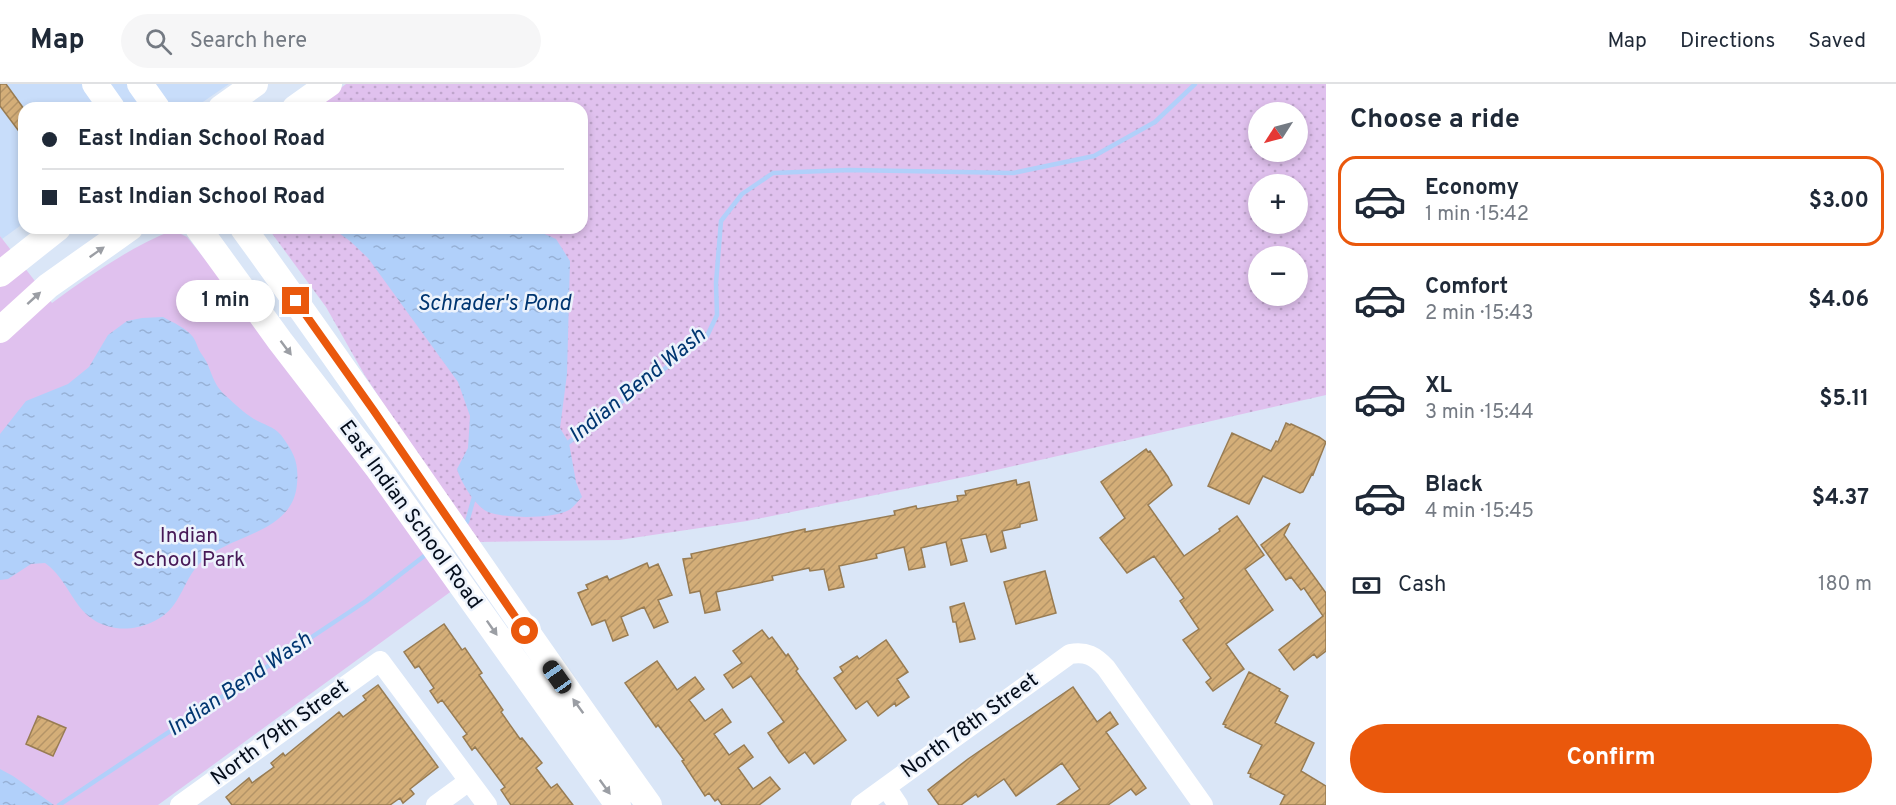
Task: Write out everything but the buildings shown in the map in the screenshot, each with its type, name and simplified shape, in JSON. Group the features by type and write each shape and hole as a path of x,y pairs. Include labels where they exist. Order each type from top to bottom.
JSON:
{"main road":[{"path":"95,84 108,102"},
{"path":"140,84 153,102"},
{"path":"230,102 255,84"},
{"path":"303,102 326,86"},
{"path":"0,274 50,234"},
{"path":"0,330 48,286 122,234"},
{"name":"East Indian School Road","path":"202,234 447,563 618,805"},
{"name":"East Indian School Road","path":"249,237 374,411 427,491 649,805"}],"street":[{"name":"North 78th Street","path":"861,805 1070,654 1082,652 1096,657 1106,668 1203,805"},
{"name":"North 79th Street","path":"180,805 380,661 469,781"},
{"path":"436,805 469,781 486,805"},
{"path":"886,788 898,805"}],"shaded area":[{"path":"0,84 229,84 203,102 18,102 18,227 2,239 0,236"}],"green space":[{"path":"346,84 1326,84 1326,395 974,475 747,521 619,540 477,542 437,486 364,374 326,307 272,234 588,234 588,102 322,102"},
{"name":"Indian School Park","path":"164,234 181,234 187,237 453,590 158,805 0,805 0,236 52,303 110,263"}],"water":[{"name":"Schrader's Pond","path":"340,234 545,234 556,239 570,261 567,374 560,428 569,443 576,482 582,497 573,507 552,515 515,517 493,514 477,503 457,469 468,448 470,416 458,382 368,258"},
{"path":"163,317 183,328 193,337 216,383 226,396 250,417 281,435 295,458 297,484 293,501 284,514 272,524 211,554 199,564 180,596 162,617 140,627 116,628 102,624 82,610 55,572 45,563 31,564 8,579 0,580 0,434 26,401 68,384 89,367 108,335 127,321"},
{"path":"0,769 13,776 54,805 0,805"}],"waterway":[{"name":"Indian Bend Wash","path":"564,446 707,336 717,315 716,283 721,221 742,194 773,173 849,170 1013,173 1094,156 1155,122 1195,84"},
{"name":"Indian Bend Wash","path":"462,525 467,522 474,497 479,495"},
{"name":"Indian Bend Wash","path":"59,805 366,601 428,553"}],"route":[{"path":"296,301 525,631"}]}
